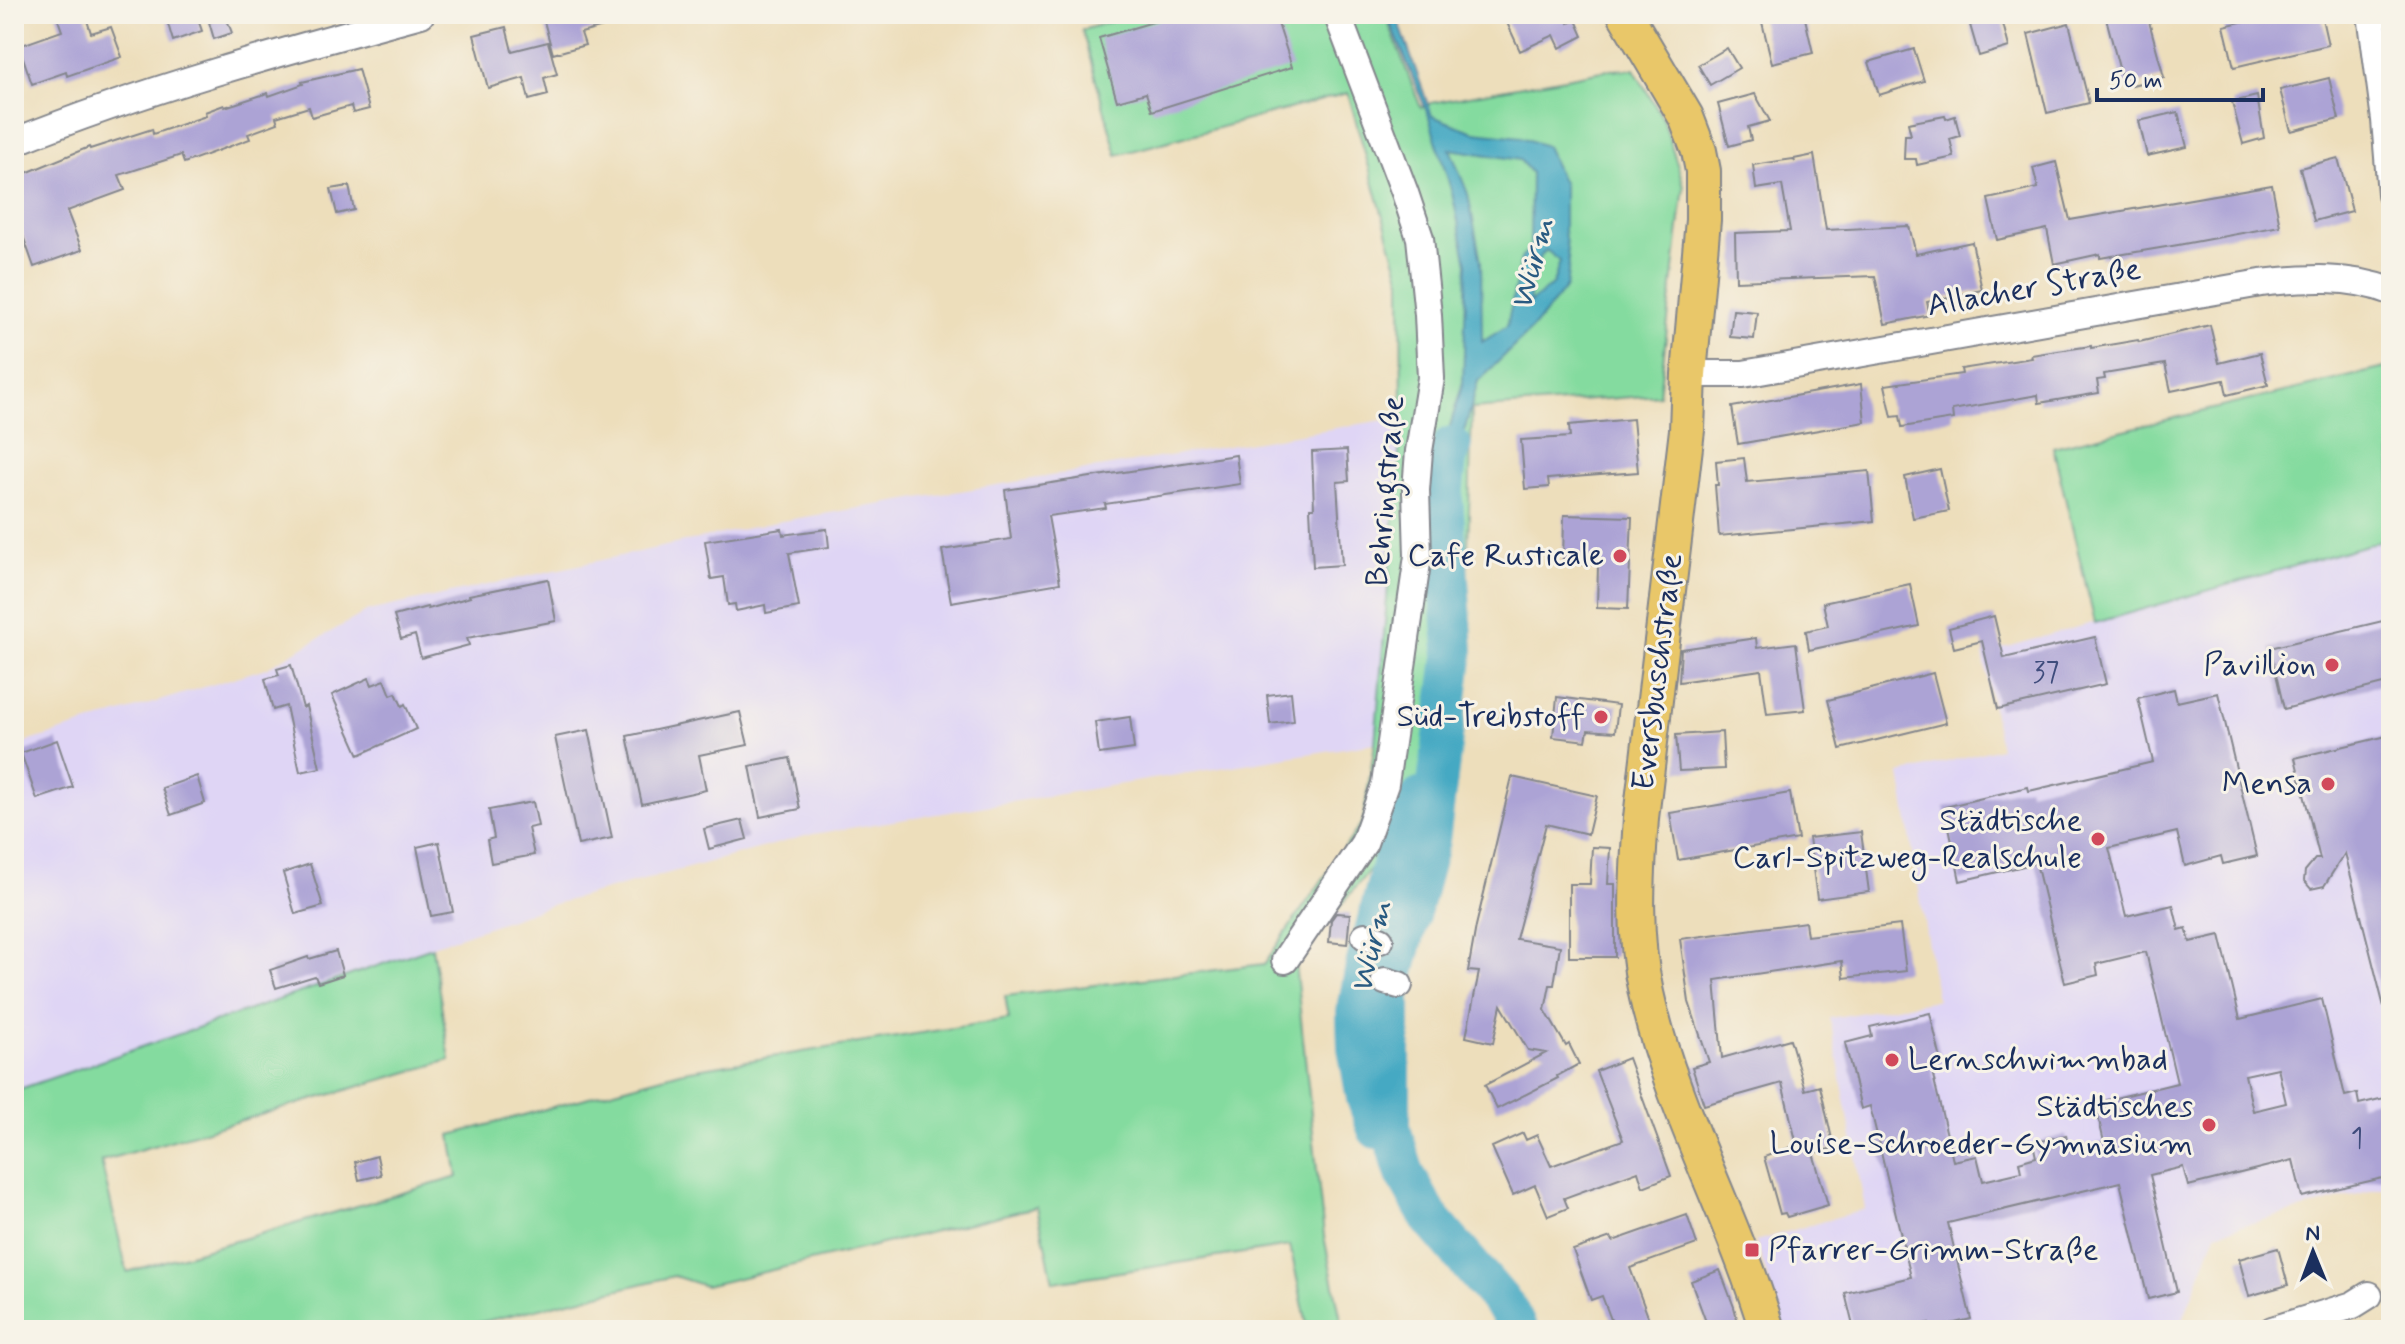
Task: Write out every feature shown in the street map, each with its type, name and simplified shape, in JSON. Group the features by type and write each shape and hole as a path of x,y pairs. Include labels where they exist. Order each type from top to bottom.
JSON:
{"main road":[{"name":"Eversbuschstraße","path":"1625,14 1686,117 1703,171 1703,220 1687,430 1641,818 1637,881 1640,957 1662,1051 1767,1330"}],"street":[{"name":"Behringstraße","path":"1285,960 1364,843 1385,784 1418,556 1416,490 1431,378 1420,238 1337,14"},
{"path":"2371,14 2388,119 2391,194"},
{"path":"14,142 88,113 188,81 415,15"},
{"name":"Allacher Straße","path":"1689,374 1743,374 2303,278 2342,279 2391,291"},
{"path":"2272,1330 2353,1305 2369,1295"}],"shaded area":[{"path":"1402,417 1375,743 813,834 551,905 14,1091 14,746 266,668 368,611 776,522"},
{"path":"2391,538 2391,1185 2216,1233 2179,1330 1784,1330 1756,1241 1865,1209 1830,1018 1937,1000 1900,774 2000,748 1983,654"}],"green space":[{"path":"1137,14 1385,14 1421,108 1431,103 1608,70 1634,69 1663,119 1684,186 1659,395 1472,409 1465,647 1434,837 1395,838 1295,963 1324,1236 1343,1330 1308,1330 1290,1246 1053,1282 1037,1207 705,1286 674,1276 448,1330 14,1330 14,1091 432,947 450,1060 101,1161 127,1272 458,1177 451,1135 684,1071 1009,1019 1005,996 1264,964 1363,821 1375,743 1402,417 1401,280 1348,93 1117,155 1082,30"},
{"path":"2389,367 2391,538 2095,623 2053,447"}],"water":[{"path":"1387,14 1396,14 1432,116 1474,132 1521,137 1546,146 1564,185 1564,231 1569,264 1566,287 1532,329 1478,381 1446,499 1441,499 1441,457 1463,382 1467,263 1452,193 1429,117","holes":["1450,149 1520,160 1531,173 1530,247 1521,259 1507,326 1482,342 1481,261 1468,194","1546,250 1560,261 1553,284 1530,303 1532,275"]}],"building":[{"path":"56,14 85,14 91,33 111,27 122,57 32,84 19,46 62,31"},
{"path":"165,14 196,14 202,31 173,41"},
{"path":"542,14 628,14 629,20 581,33 585,45 553,54"},
{"path":"1180,14 1275,14 1292,67 1152,111 1146,93 1117,101 1099,38"},
{"path":"1503,14 1565,14 1569,23 1576,20 1583,36 1560,48 1554,35 1520,51"},
{"path":"1760,14 1804,14 1813,53 1772,63"},
{"path":"2105,14 2147,14 2164,77 2124,87"},
{"path":"2274,14 2321,14 2328,45 2234,67 2224,26"},
{"path":"2001,16 2009,47 1979,56 1970,25"},
{"path":"226,17 232,33 214,39 209,22"},
{"path":"2069,23 2089,103 2047,113 2028,34"},
{"path":"506,27 512,51 548,42 557,74 544,78 548,95 529,100 524,78 488,88 474,35"},
{"path":"1727,48 1739,68 1710,85 1698,65"},
{"path":"1914,49 1924,81 1879,95 1869,62"},
{"path":"358,69 369,109 353,113 351,106 312,117 309,107 276,117 278,123 248,134 250,139 184,163 181,155 119,175 125,190 67,211 82,250 34,267 14,210 14,178 89,147 152,129 153,134 206,116 205,112 224,105 268,93 269,96 302,82"},
{"path":"2329,78 2339,119 2291,131 2280,90"},
{"path":"1755,94 1770,121 1748,127 1751,140 1729,146 1718,104"},
{"path":"2257,96 2264,138 2243,144 2232,102"},
{"path":"2178,112 2187,147 2147,156 2139,121"},
{"path":"1945,116 1946,119 1955,116 1960,136 1950,139 1954,157 1917,165 1916,159 1904,159 1905,135 1911,135 1908,123"},
{"path":"1814,155 1826,230 1909,226 1916,254 1972,242 1982,290 1927,302 1930,315 1885,324 1875,276 1736,281 1735,233 1790,231 1782,185 1756,189 1753,165 1793,159 1795,162 1794,159"},
{"path":"2338,158 2352,211 2314,221 2300,168"},
{"path":"2056,162 2070,220 2272,185 2280,226 2054,264 2047,229 1997,240 1988,199 2038,188 2033,168"},
{"path":"349,186 354,210 337,214 331,189"},
{"path":"1733,310 1757,312 1754,339 1730,337"},
{"path":"2210,325 2219,363 2260,353 2268,385 2227,395 2224,380 2171,391 2165,364 2104,374 2105,379 2097,380 2099,393 2039,403 2038,395 1952,410 1953,419 1902,427 1900,416 1892,417 1885,385 1962,374 1961,369 2032,358 2031,355 2139,342"},
{"path":"1861,384 1865,422 1738,444 1732,407"},
{"path":"1633,419 1638,472 1548,479 1549,487 1525,489 1521,440 1570,437 1569,425"},
{"path":"1347,450 1349,481 1337,482 1342,565 1313,567 1310,508 1314,508 1312,452"},
{"path":"1236,455 1240,484 1105,504 1106,508 1048,516 1060,583 951,602 942,550 1011,539 1005,490"},
{"path":"1744,458 1747,482 1869,471 1874,521 1719,536 1716,461"},
{"path":"1940,469 1949,511 1913,518 1905,477"},
{"path":"1564,515 1632,517 1628,609 1597,608 1598,565 1563,564"},
{"path":"782,529 783,535 827,529 829,547 789,553 799,607 766,613 765,605 736,611 735,604 728,605 724,577 711,579 705,541"},
{"path":"548,579 556,621 467,638 469,645 421,658 415,635 401,639 394,616 428,609 469,595"},
{"path":"1910,584 1919,626 1809,650 1806,631 1828,626 1823,603"},
{"path":"1994,616 2004,658 2095,637 2106,684 1998,709 1982,641 1954,648 1949,628"},
{"name":"Pavillion","path":"2391,619 2391,682 2284,709 2270,648"},
{"path":"1756,638 1757,648 1796,643 1805,710 1767,714 1761,670 1679,682 1681,649"},
{"path":"291,665 303,708 306,706 320,768 300,772 286,706 273,710 265,679 279,675 277,669"},
{"path":"1933,673 1946,723 1840,749 1828,700"},
{"path":"369,678 372,685 385,680 391,695 396,693 402,706 405,704 416,729 359,755 332,695"},
{"path":"2174,689 2177,702 2218,693 2257,856 2223,864 2221,856 2185,866 2177,832 2109,848 2126,916 2173,905 2179,930 2186,928 2190,942 2220,935 2240,1019 2322,999 2345,1096 2357,1093 2359,1104 2384,1098 2391,1126 2391,1176 2302,1197 2293,1160 2188,1186 2183,1167 2150,1175 2177,1292 2148,1299 2120,1182 1948,1223 1971,1319 1930,1329 1929,1323 1900,1330 1854,1330 1845,1293 1911,1277 1870,1106 1861,1109 1845,1043 1872,1036 1870,1027 1930,1013 1942,1064 1931,1067 1953,1161 1977,1156 1983,1181 2021,1172 2019,1162 2036,1157 2033,1143 2066,1135 2069,1150 2104,1142 2095,1103 2177,1083 2146,952 2096,964 2098,975 2065,983 2036,863 1960,881 1945,807 2153,762 2138,698","holes":["2278,1068 2286,1103 2253,1111 2245,1075"]},
{"path":"1291,692 1294,721 1270,724 1267,695"},
{"path":"1557,697 1618,705 1615,732 1588,730 1586,741 1553,737"},
{"path":"740,712 748,745 699,755 706,790 642,804 627,736"},
{"path":"1130,717 1134,749 1099,754 1095,722"},
{"path":"589,730 612,838 578,845 555,737"},
{"path":"1722,732 1724,769 1679,771 1676,735"},
{"path":"2391,735 2391,1010 2385,1011 2345,853 2324,886 2311,889 2304,881 2305,871 2315,859 2320,859 2295,758"},
{"path":"57,740 73,787 37,799 21,753"},
{"path":"790,758 800,809 760,817 750,766"},
{"path":"197,776 205,803 171,815 162,788"},
{"path":"1512,777 1597,796 1588,834 1546,824 1516,939 1560,946 1554,985 1550,985 1545,1010 1579,1064 1497,1109 1485,1085 1546,1053 1528,1050 1501,1005 1493,1043 1466,1037 1479,972 1468,971"},
{"path":"1790,793 1798,839 1678,860 1670,813"},
{"path":"533,802 538,826 528,828 534,855 491,863 487,840 494,838 489,810"},
{"path":"742,820 747,839 709,849 704,829"},
{"path":"1861,832 1869,892 1817,899 1809,838"},
{"path":"439,842 453,912 431,916 417,847"},
{"path":"1592,847 1610,848 1608,884 1615,884 1615,957 1569,957 1569,884 1590,884"},
{"path":"310,864 323,906 295,914 283,873"},
{"path":"1336,913 1350,914 1347,944 1329,942 1331,920"},
{"path":"1805,922 1807,936 1900,925 1906,971 1844,978 1842,961 1715,980 1722,1058 1790,1039 1805,1090 1820,1086 1834,1148 1813,1153 1828,1205 1787,1217 1785,1213 1780,1214 1764,1157 1797,1145 1782,1083 1704,1105 1692,1067 1709,1062 1689,1002 1680,939"},
{"path":"336,951 343,975 318,983 315,976 276,988 270,970"},
{"path":"1628,1058 1671,1176 1643,1187 1638,1171 1564,1198 1568,1208 1548,1216 1535,1185 1513,1195 1492,1147 1523,1133 1526,1140 1537,1135 1551,1166 1623,1140 1596,1071"},
{"path":"377,1156 381,1175 359,1180 355,1162"},
{"path":"1687,1215 1697,1244 1630,1268 1653,1330 1615,1330 1602,1296 1591,1300 1573,1250 1611,1237 1613,1241"},
{"path":"2278,1248 2288,1285 2249,1296 2239,1259"},
{"path":"1720,1270 1740,1330 1709,1330 1691,1281"}],"waterway":[{"name":"Würm","path":"1452,446 1447,458 1443,498 1454,650 1430,840 1391,987 1391,1129 1405,1174 1429,1217 1507,1308 1518,1330"},
{"name":"Würm","path":"1377,1129 1366,1098 1357,1047 1356,1013 1392,863 1420,798"}],"place":[{"name":"Cafe Rusticale","path":"1620,556"},
{"name":"Pavillion","path":"2332,665"},
{"name":"Süd-Treibstoff","path":"1601,717"},
{"name":"Mensa","path":"2328,784"},
{"name":"Städtische Carl-Spitzweg-Realschule","path":"2098,839"},
{"name":"Lernschwimmbad","path":"1892,1060"},
{"name":"Städtisches Louise-Schroeder-Gymnasium","path":"2209,1125"},
{"name":"Pfarrer-Grimm-Straße","path":"1752,1250"}]}
